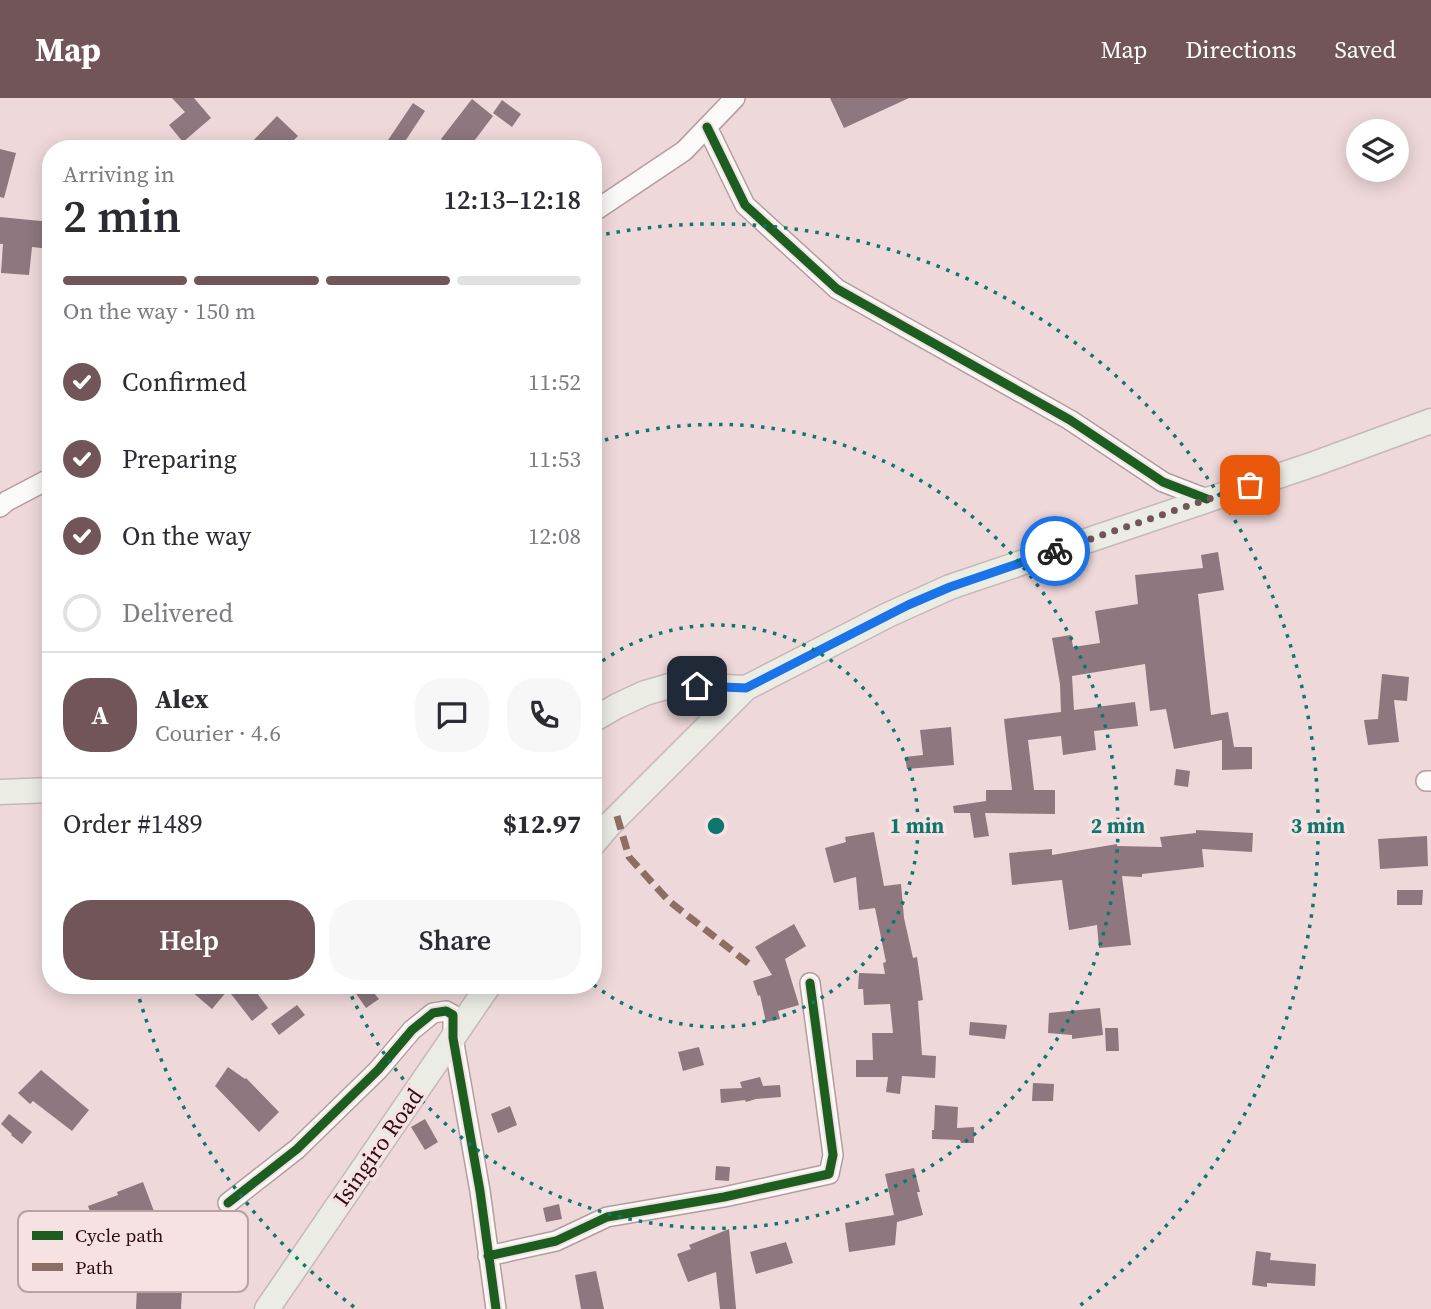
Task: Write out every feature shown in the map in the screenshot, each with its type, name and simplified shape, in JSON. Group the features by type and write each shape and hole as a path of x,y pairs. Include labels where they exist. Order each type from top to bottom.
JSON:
{"main road":[{"path":"602,833 746,688 888,615 950,587 1314,464 1431,421"},
{"path":"602,715 645,693 673,685 746,688"},
{"path":"0,792 42,790"},
{"name":"Isingiro Road","path":"267,1309 483,994"}],"street":[{"path":"602,206 684,150 735,98"},
{"path":"707,127 745,205 837,289 1070,420 1163,482 1207,499"},
{"path":"0,507 42,483"},
{"path":"488,1256 556,1241 607,1217 724,1198 829,1174 832,1154 810,983"},
{"path":"228,1203 297,1149 378,1070 412,1030 433,1013 446,1011 453,1015 453,1038 480,1191 496,1309"}],"building":[{"path":"172,98 194,98 211,118 185,140 181,140 169,125 185,112"},
{"path":"830,98 909,98 844,128"},
{"path":"472,99 493,116 475,140 441,139"},
{"path":"502,100 521,114 512,127 493,113"},
{"path":"413,103 425,111 406,140 388,140"},
{"path":"277,116 298,136 294,140 254,140"},
{"path":"0,149 16,153 4,198 0,197"},
{"path":"0,217 42,221 42,248 32,247 29,275 1,273 3,244 0,244"},
{"path":"1218,552 1224,590 1198,594 1211,715 1228,712 1234,747 1252,747 1252,769 1222,770 1222,740 1174,749 1166,709 1150,711 1145,664 1072,676 1074,710 1135,702 1138,726 1094,731 1096,750 1063,755 1061,736 1028,740 1034,790 1055,790 1055,814 985,813 989,836 974,838 970,813 954,813 953,806 986,801 986,790 1012,790 1004,719 1061,712 1060,684 1052,638 1071,635 1073,647 1100,643 1095,611 1138,604 1135,575 1203,568 1201,555"},
{"path":"1382,674 1409,677 1407,701 1394,700 1399,742 1368,745 1364,720 1378,719"},
{"path":"951,727 954,765 907,769 905,757 923,755 920,730"},
{"path":"1176,769 1190,771 1188,787 1174,785"},
{"path":"1196,830 1253,833 1252,852 1202,849 1204,867 1142,874 1142,877 1122,876 1131,945 1099,948 1097,925 1069,930 1062,880 1012,885 1009,853 1052,849 1052,855 1117,844 1162,847 1160,837 1196,833"},
{"path":"874,832 884,886 901,884 904,918 913,958 917,957 923,1000 918,1001 922,1055 936,1056 935,1078 902,1076 900,1094 886,1092 888,1077 856,1077 856,1060 873,1060 872,1033 893,1033 890,1004 864,1005 863,989 858,989 859,973 885,974 883,963 886,962 875,908 859,910 856,877 834,883 825,848 846,842 845,837"},
{"path":"1427,836 1428,866 1380,869 1378,839"},
{"path":"1397,890 1423,890 1422,905 1397,905"},
{"path":"794,924 806,946 785,959 799,1005 778,1011 780,1019 766,1022 760,995 758,996 753,981 772,975 755,947"},
{"path":"194,994 225,994 212,1009"},
{"path":"231,994 258,994 268,1008 252,1021"},
{"path":"356,994 375,994 379,999 366,1008"},
{"path":"297,1005 305,1015 279,1035 271,1024"},
{"path":"1100,1008 1103,1035 1072,1039 1072,1035 1048,1033 1049,1013"},
{"path":"970,1022 1007,1025 1005,1039 969,1035"},
{"path":"1105,1028 1118,1028 1119,1051 1106,1051"},
{"path":"699,1047 704,1065 683,1071 678,1052"},
{"path":"228,1067 246,1078 279,1112 259,1132 215,1086"},
{"path":"41,1070 89,1110 72,1131 18,1093"},
{"path":"760,1077 763,1086 780,1085 781,1097 721,1103 720,1089 742,1088 740,1082"},
{"path":"1033,1083 1054,1084 1053,1101 1032,1101"},
{"path":"935,1105 958,1107 957,1128 974,1127 974,1143 932,1139"},
{"path":"510,1106 517,1125 498,1133 491,1114"},
{"path":"9,1114 32,1132 22,1144 1,1124"},
{"path":"425,1119 438,1142 425,1150 411,1127"},
{"path":"716,1166 730,1167 729,1181 715,1180"},
{"path":"914,1168 923,1215 897,1222 895,1245 849,1252 845,1223 894,1215 885,1174"},
{"path":"143,1182 154,1211 90,1211 88,1206 118,1195 117,1192"},
{"path":"559,1204 562,1219 546,1222 543,1208"},
{"path":"729,1229 736,1309 720,1309 716,1272 688,1282 677,1254 691,1249 689,1245"},
{"path":"786,1242 793,1263 756,1274 750,1252"},
{"path":"1256,1251 1271,1253 1270,1260 1316,1264 1315,1286 1267,1283 1267,1287 1252,1285"},
{"path":"596,1271 604,1309 581,1309 575,1275"},
{"path":"137,1292 182,1292 181,1309 136,1309"}],"marked path":[{"path":"617,816 629,857 669,901 753,967"}],"cycle path":[{"path":"707,127 745,205 837,289 1070,420 1163,482 1207,499"},
{"path":"488,1256 556,1241 607,1217 724,1197 829,1174 833,1155 810,983"},
{"path":"228,1203 297,1149 378,1070 412,1030 433,1013 446,1011 453,1015 453,1038 480,1191 496,1309"}],"way so far":[{"path":"1055,551 1250,485"}],"route":[{"path":"697,686 746,688 908,605 950,587 1055,551"}]}
